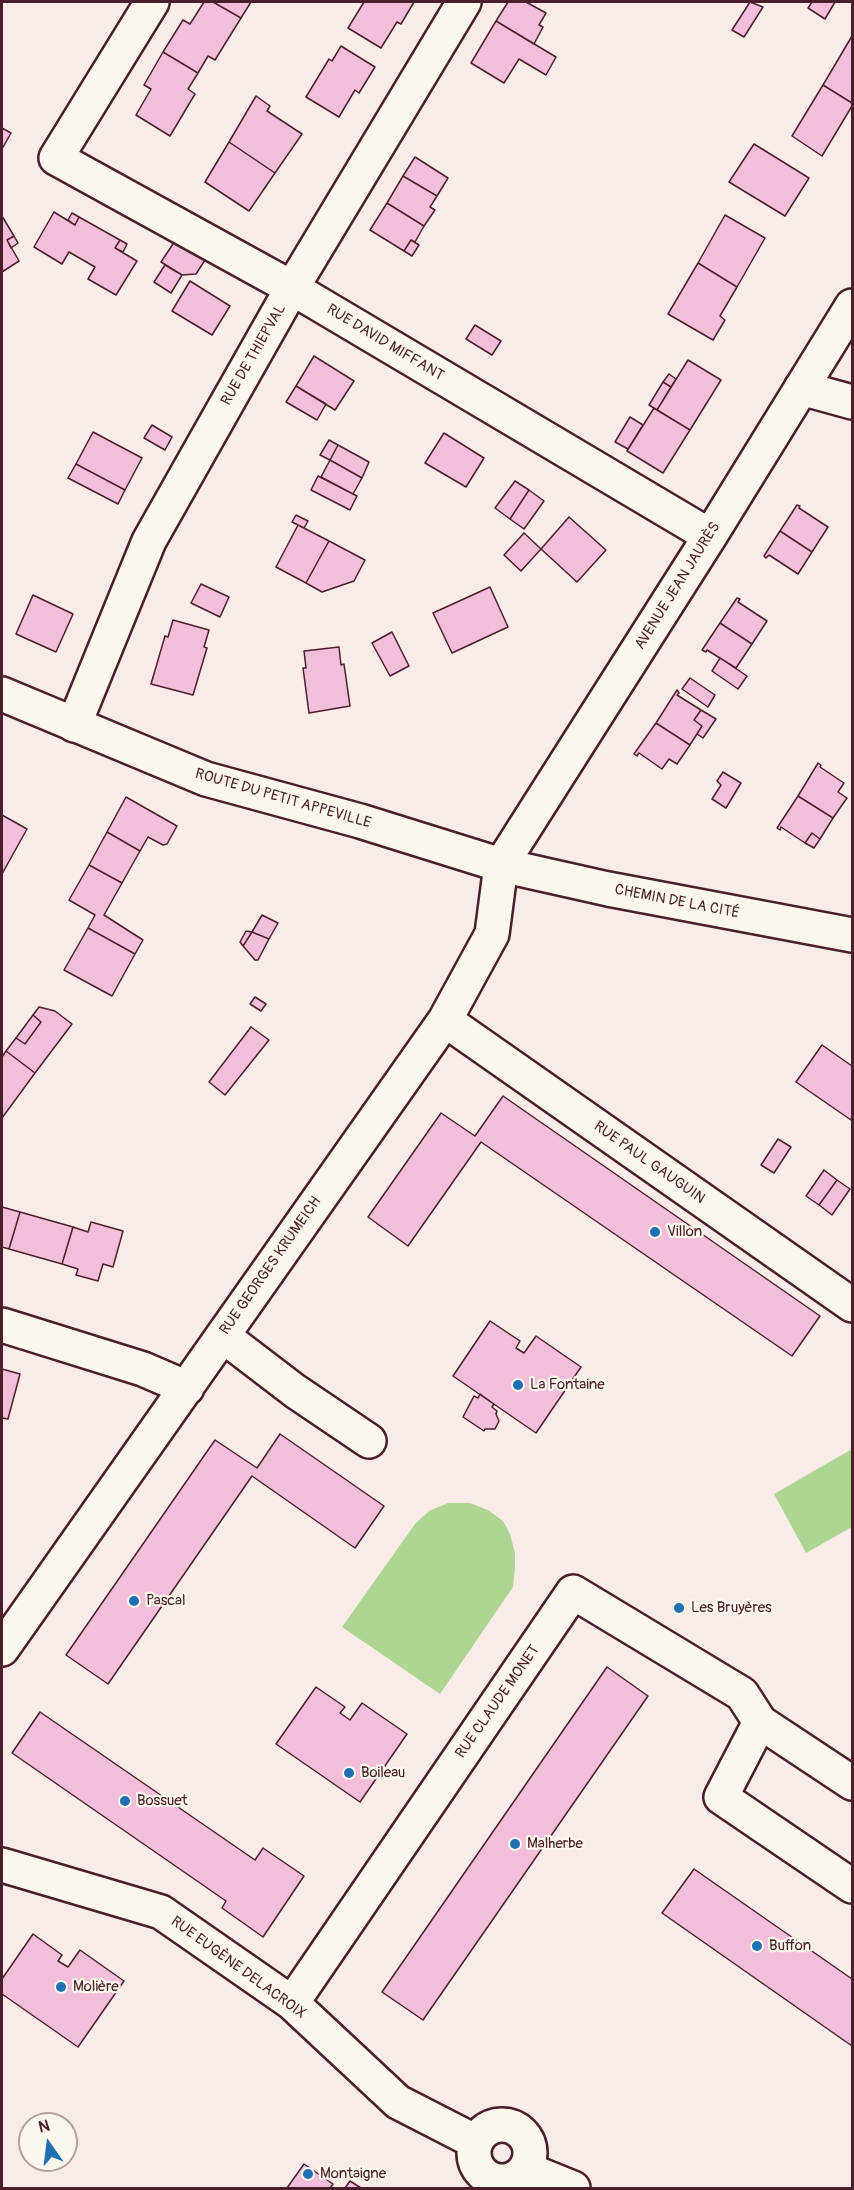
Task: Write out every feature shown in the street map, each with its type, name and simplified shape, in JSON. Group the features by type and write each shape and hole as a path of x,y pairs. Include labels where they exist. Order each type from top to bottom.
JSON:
{"street":[{"name":"RUE DAVID MIFFANT","path":"152,2 56,158 292,288 710,536"},
{"name":"RUE DE THIEPVAL","path":"74,725 149,541 292,288 464,2"},
{"name":"AVENUE JEAN JAURÈS","path":"501,865 801,388 851,314"},
{"path":"801,388 852,402"},
{"name":"ROUTE DU PETIT APPEVILLE","path":"2,694 206,779 360,821 501,865"},
{"name":"CHEMIN DE LA CITÉ","path":"501,865 600,888 852,935"},
{"name":"RUE GEORGES KRUMEICH","path":"2,1649 445,1020 492,934 501,865"},
{"name":"RUE PAUL GAUGUIN","path":"445,1020 852,1305"},
{"path":"2,1325 143,1369 187,1388"},
{"path":"223,1335 296,1391 369,1441"},
{"name":"RUE CLAUDE MONET","path":"292,2003 573,1592 742,1694 760,1722 852,1783"},
{"path":"760,1722 721,1797 852,1886"},
{"name":"RUE EUGÈNE DELACROIX","path":"2,1865 161,1912 292,2003 398,2102 476,2142 487,2129 502,2125 515,2128 527,2140 530,2154 526,2169 573,2188"}],"green space":[{"path":"852,1449 852,1527 806,1553 774,1494"},
{"path":"448,1503 470,1503 488,1510 503,1521 510,1534 515,1553 515,1568 513,1587 440,1694 342,1627 415,1524 429,1511"}],"building":[{"path":"204,2 213,2 241,18 215,60 208,56 198,73 163,52 183,20 190,24"},
{"path":"213,2 251,2 241,18"},
{"path":"364,2 414,2 401,24 397,22 381,48 348,28"},
{"path":"508,2 526,2 546,13 539,25 543,27 534,44 496,21"},
{"path":"750,2 763,7 744,37 732,30"},
{"path":"812,2 835,2 825,19 808,8"},
{"path":"496,21 556,57 546,75 519,59 504,83 471,63"},
{"path":"852,36 852,103 823,85"},
{"path":"341,46 375,67 359,93 355,90 339,117 306,97 329,59 332,61"},
{"path":"163,52 198,73 188,89 195,94 170,136 136,115 151,89 144,85"},
{"path":"823,85 852,103 852,106 822,156 792,136"},
{"path":"256,96 270,106 267,111 302,134 275,173 229,142"},
{"path":"2,128 11,133 2,149"},
{"path":"229,142 275,173 249,211 205,182"},
{"path":"754,144 809,178 785,216 729,182"},
{"path":"415,157 448,178 437,196 403,176"},
{"path":"403,176 437,196 430,207 435,210 424,226 387,203"},
{"path":"387,203 424,226 415,242 411,240 404,251 370,230"},
{"path":"54,212 75,225 79,217 120,240 115,248 137,261 116,295 88,279 95,267 69,252 62,264 34,247"},
{"path":"72,213 79,217 75,225 68,220"},
{"path":"725,215 765,238 737,287 698,263"},
{"path":"2,216 14,236 7,240 19,261 2,272"},
{"path":"14,236 18,243 11,248 7,240"},
{"path":"120,240 127,244 123,252 115,248"},
{"path":"411,240 419,245 412,256 404,251"},
{"path":"175,241 205,260 196,274 182,275 161,262"},
{"path":"698,263 737,287 720,316 725,320 713,340 668,314"},
{"path":"165,265 182,275 171,293 154,282"},
{"path":"190,281 230,306 212,335 172,311"},
{"path":"475,325 501,341 492,355 466,339"},
{"path":"314,356 354,381 335,410 296,386"},
{"path":"688,360 721,380 690,430 657,410"},
{"path":"669,374 676,379 671,387 663,382"},
{"path":"663,382 671,387 657,410 649,405"},
{"path":"296,386 326,404 317,420 286,402"},
{"path":"654,408 690,430 663,473 627,451"},
{"path":"630,417 643,425 628,449 615,442"},
{"path":"152,425 172,437 165,450 144,438"},
{"path":"93,432 142,458 125,490 76,464"},
{"path":"444,433 484,458 466,487 425,463"},
{"path":"329,440 338,445 330,460 320,455"},
{"path":"338,445 369,462 362,478 330,460"},
{"path":"330,460 362,478 353,494 321,477"},
{"path":"76,464 125,490 118,504 68,478"},
{"path":"318,476 357,496 350,510 311,490"},
{"path":"515,481 529,490 510,519 495,508"},
{"path":"529,490 544,501 524,529 510,519"},
{"path":"797,505 828,527 812,552 780,531"},
{"path":"296,515 308,521 304,528 292,522"},
{"path":"569,517 606,550 577,582 541,549"},
{"path":"298,525 329,541 306,583 276,567"},
{"path":"780,531 812,552 798,574 769,555 766,558 764,556"},
{"path":"524,533 541,549 521,571 504,555"},
{"path":"329,541 365,560 354,581 322,592 306,583"},
{"path":"201,584 229,597 220,617 191,603"},
{"path":"490,587 508,627 452,653 433,613"},
{"path":"33,595 73,614 56,652 16,634"},
{"path":"737,598 740,599 738,602 767,621 752,644 720,623"},
{"path":"173,620 209,630 204,647 207,648 193,695 151,684 165,636 168,637"},
{"path":"720,623 752,644 736,668 707,650 706,652 702,650"},
{"path":"392,632 409,666 390,676 372,643"},
{"path":"339,647 350,706 309,713 303,668 306,668 304,651"},
{"path":"720,658 747,676 738,689 712,671"},
{"path":"690,678 715,695 708,707 682,689"},
{"path":"677,690 679,693 677,695 701,710 694,720 702,726 690,745 656,723"},
{"path":"701,710 716,719 703,738 697,734 702,726 694,720"},
{"path":"656,723 690,745 677,764 669,759 662,769 639,753 637,756 634,754"},
{"path":"818,763 820,767 844,783 838,792 847,798 833,818 798,796"},
{"path":"723,772 741,783 726,808 712,799 721,785 717,781"},
{"path":"798,796 833,818 820,839 812,833 805,843 781,827 780,830 777,828"},
{"path":"126,797 177,826 167,844 163,845 148,837 140,851 107,832"},
{"path":"2,815 27,829 2,874"},
{"path":"107,832 140,851 122,883 89,865"},
{"path":"812,833 820,839 814,848 805,843"},
{"path":"89,865 122,883 104,915 143,940 135,954 88,928 95,915 69,900"},
{"path":"262,915 278,923 269,939 252,932"},
{"path":"88,928 135,954 112,996 64,970"},
{"path":"246,931 252,932 243,946 240,942"},
{"path":"252,932 269,939 258,960 255,960 243,946"},
{"path":"255,997 266,1004 261,1011 250,1004"},
{"path":"39,1007 55,1011 72,1024 35,1073 6,1051 16,1038 25,1044 41,1022 33,1015"},
{"path":"33,1015 41,1022 25,1044 16,1038"},
{"path":"251,1027 269,1040 225,1095 209,1082"},
{"path":"822,1045 852,1066 851,1120 796,1082"},
{"path":"6,1051 35,1073 2,1118 2,1057"},
{"name":"Villon","path":"503,1096 820,1316 792,1356 481,1142 408,1246 368,1217 441,1113 475,1136"},
{"path":"778,1139 791,1147 774,1173 761,1165"},
{"path":"824,1170 837,1180 819,1205 806,1196"},
{"path":"837,1180 850,1189 832,1215 819,1205"},
{"path":"2,1207 20,1212 9,1249 2,1247"},
{"path":"20,1212 73,1227 62,1264 9,1249"},
{"path":"91,1222 123,1231 113,1267 103,1264 98,1281 76,1275 78,1269 62,1264 73,1227 88,1232"},
{"name":"La Fontaine","path":"490,1321 520,1341 516,1348 524,1353 536,1336 581,1367 536,1433 453,1376"},
{"path":"2,1369 20,1374 8,1419 2,1418"},
{"path":"480,1394 494,1404 492,1407 497,1411 499,1421 495,1429 484,1431 463,1417 474,1396 478,1398"},
{"name":"Pascal","path":"280,1434 384,1506 355,1548 252,1476 108,1684 66,1655 215,1440 257,1468"},
{"name":"Malherbe","path":"607,1667 648,1696 423,2020 382,1992"},
{"name":"Boileau","path":"316,1687 345,1707 340,1713 350,1720 362,1703 407,1734 360,1802 276,1744"},
{"name":"Bossuet","path":"40,1712 255,1860 263,1848 304,1876 263,1937 222,1908 226,1901 12,1753"},
{"name":"Buffon","path":"694,1869 852,1979 852,2046 662,1913"},
{"name":"Molière","path":"33,1934 62,1955 58,1961 68,1967 80,1950 124,1981 78,2047 2,1994 2,1979"},
{"name":"Montaigne","path":"304,2164 333,2184 330,2188 287,2188"},
{"name":"Montaigne","path":"350,2181 361,2188 345,2188"}],"place":[{"name":"Villon","path":"655,1232"},
{"name":"La Fontaine","path":"518,1385"},
{"name":"Pascal","path":"134,1601"},
{"name":"Les Bruyères","path":"679,1608"},
{"name":"Boileau","path":"349,1773"},
{"name":"Bossuet","path":"125,1801"},
{"name":"Malherbe","path":"515,1844"},
{"name":"Buffon","path":"757,1946"},
{"name":"Molière","path":"61,1987"},
{"name":"Montaigne","path":"308,2174"}]}
